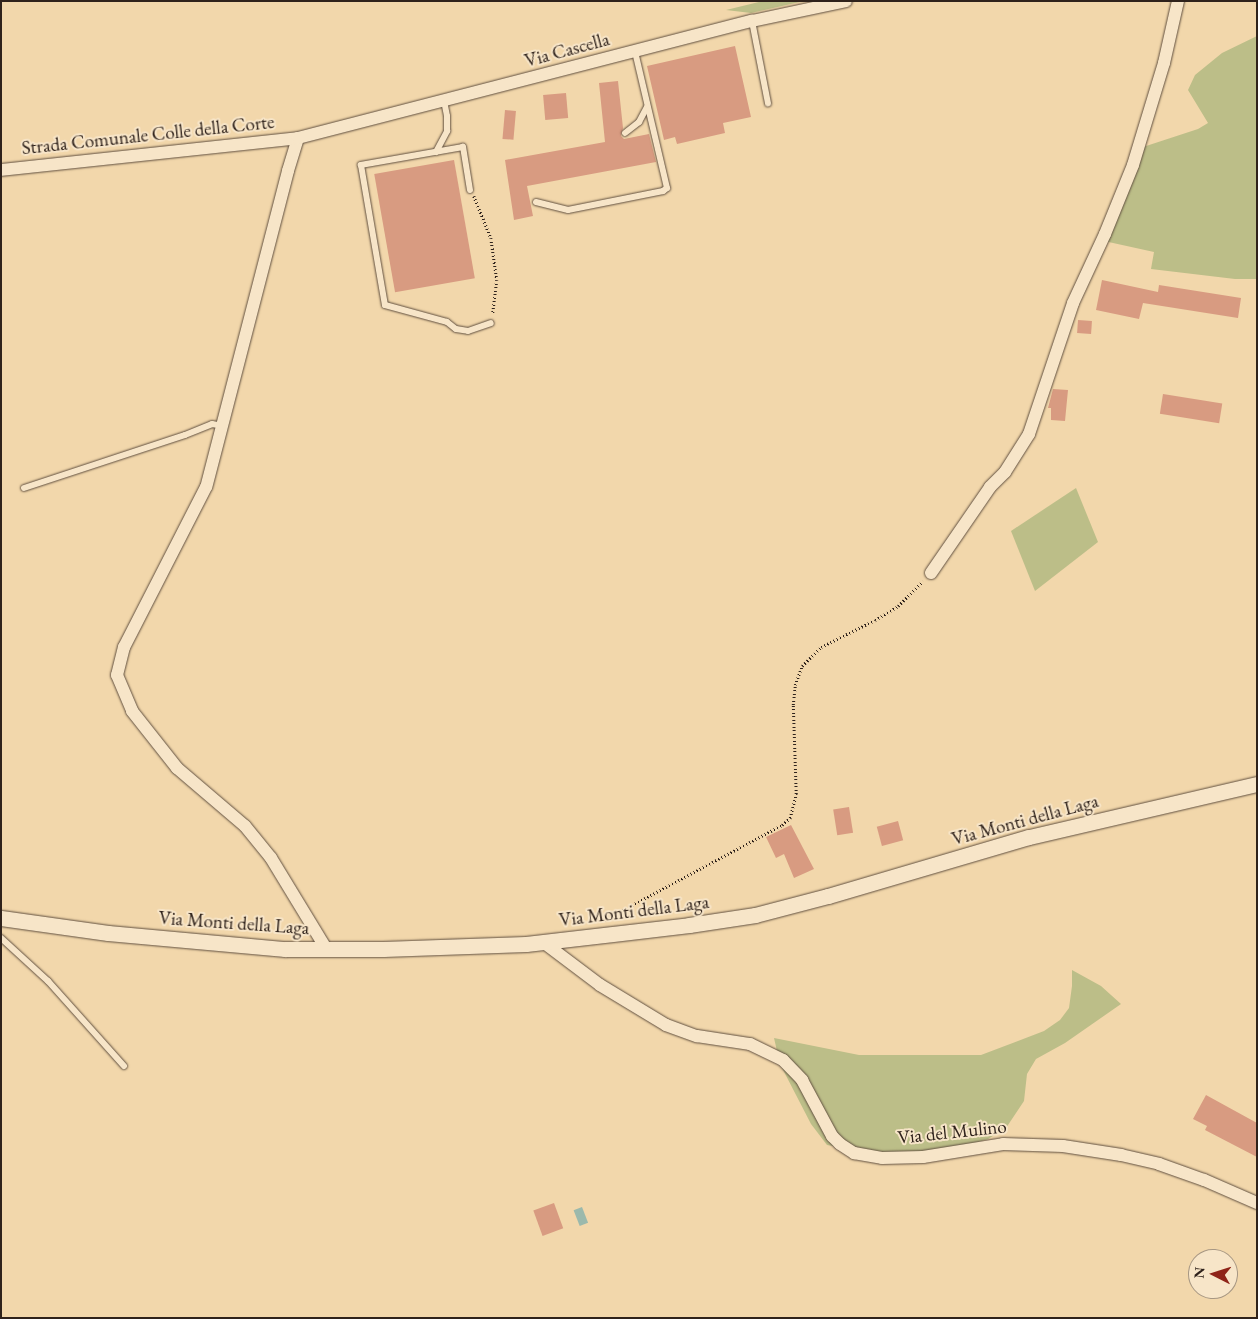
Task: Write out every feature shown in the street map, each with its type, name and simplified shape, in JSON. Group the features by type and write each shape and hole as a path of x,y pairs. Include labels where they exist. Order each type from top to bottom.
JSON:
{"street":[{"name":"Via Cascella","path":"298,138 752,21 846,1"},
{"path":"931,573 990,487 1005,472 1029,434 1073,303 1105,234 1133,165 1164,63 1178,1"},
{"path":"298,138 206,487 124,647 116,675 132,711 177,768 245,826 271,858 327,950"},
{"name":"Strada Comunale Colle della Corte","path":"1,170 298,138"},
{"name":"Via Monti della Laga","path":"1,918 173,940 284,949 327,950 490,946 543,942 755,915 803,903 1036,835 1257,784"},
{"name":"Via del Mulino","path":"543,942 592,979 666,1025 697,1036 750,1044 783,1060 802,1080 832,1136 854,1153 882,1158 923,1157 1003,1144 1062,1146 1121,1155 1159,1164 1204,1180 1257,1203"}],"lane":[{"path":"752,21 768,103"},
{"path":"536,202 568,210 664,191 667,188 656,134 646,107 635,52"},
{"path":"436,152 447,131 448,116 444,101"},
{"path":"625,133 639,122 646,107"},
{"path":"470,190 463,148 361,166 385,305 447,322 456,329 468,331 491,323"},
{"path":"24,488 185,435 212,424 223,426"},
{"path":"1,938 48,981 124,1066"}],"path":[{"path":"470,190 479,204 491,238 497,280 491,323"},
{"path":"604,921 787,822 793,813 796,800 793,705 795,685 802,666 811,654 820,647 875,620 898,606 931,573"}],"green space":[{"path":"763,1 804,1 751,13 726,10"},
{"path":"1257,36 1257,279 1235,279 1151,269 1154,252 1104,241 1140,148 1198,129 1208,123 1188,90 1195,75 1222,53"},
{"path":"1076,488 1098,542 1035,591 1011,531"},
{"path":"1072,970 1101,986 1121,1004 1065,1043 1036,1059 1027,1074 1024,1101 1006,1128 988,1139 940,1154 883,1155 827,1145 811,1124 780,1064 774,1038 859,1055 981,1055 1044,1031 1060,1020 1069,1008"}],"shaded area":[{"path":"582,1207 588,1223 580,1226 574,1210"}],"building":[{"path":"735,46 751,117 723,123 725,133 677,144 675,137 664,140 647,66"},
{"path":"618,81 623,128 621,136 624,139 649,134 656,162 527,186 533,216 514,220 505,160 605,142 599,83"},
{"path":"566,93 568,118 545,120 543,95"},
{"path":"505,110 516,111 513,140 502,139"},
{"path":"454,160 475,278 395,292 374,174"},
{"path":"1102,280 1158,292 1159,285 1241,298 1238,318 1143,303 1139,319 1096,310"},
{"path":"1078,320 1092,321 1091,334 1077,333"},
{"path":"1053,389 1068,390 1065,421 1051,420 1051,408 1048,408"},
{"path":"1163,394 1222,403 1219,423 1160,414"},
{"path":"849,807 853,833 837,835 833,810"},
{"path":"898,821 903,840 882,846 877,827"},
{"path":"791,825 814,869 794,878 784,854 776,858 766,837"},
{"path":"1206,1095 1257,1123 1257,1157 1205,1130 1207,1126 1193,1119"},
{"path":"554,1203 563,1228 543,1236 533,1211"}]}
